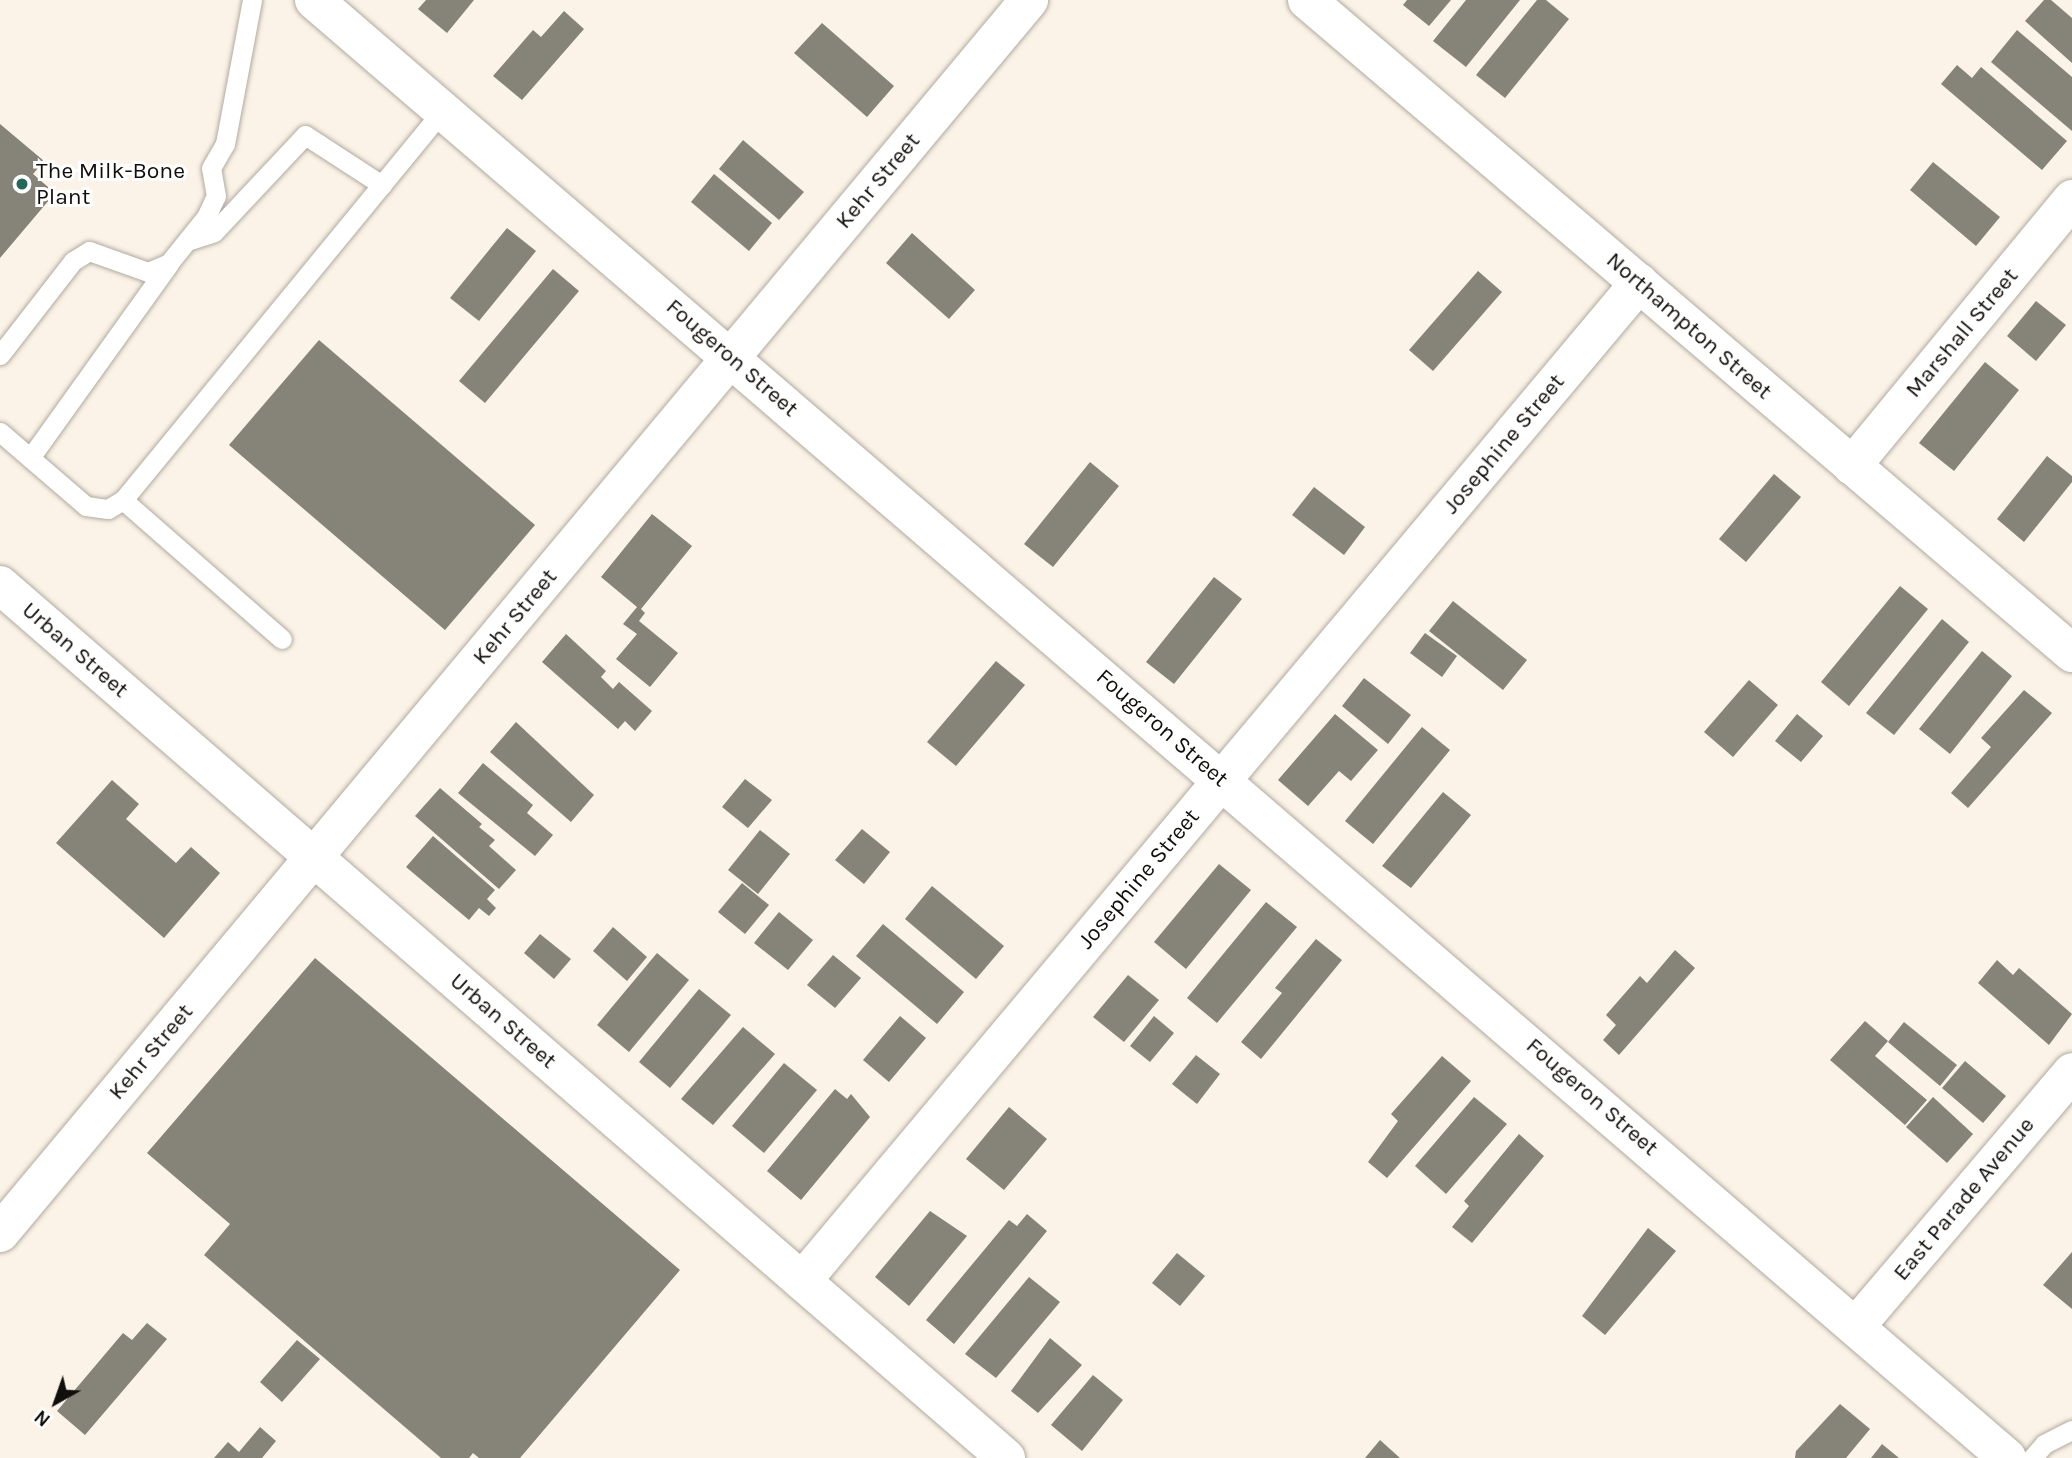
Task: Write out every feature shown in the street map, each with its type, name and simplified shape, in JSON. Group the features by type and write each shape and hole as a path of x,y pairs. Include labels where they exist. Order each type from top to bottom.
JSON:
{"street":[{"name":"Fougeron Street","path":"314,0 1857,1325 2007,1458"},
{"name":"Kehr Street","path":"0,1233 1029,0"},
{"name":"Northampton Street","path":"1307,0 2072,653"},
{"name":"Marshall Street","path":"1852,466 2072,199"},
{"name":"Josephine Street","path":"802,1281 1639,284"},
{"name":"Urban Street","path":"0,585 1006,1458"},
{"name":"East Parade Avenue","path":"1857,1325 2072,1072"}],"lane":[{"path":"30,458 169,263 206,217 216,196 211,168 225,144 252,0"},
{"path":"0,432 86,506 108,509 123,500 443,110"},
{"path":"187,241 214,232 305,135 382,185"},
{"path":"0,355 73,261 89,251 134,270 148,272 169,263"},
{"path":"123,500 282,639"},
{"path":"2032,1458 2044,1444 2072,1430"}],"building":[{"path":"426,0 474,0 447,33 418,9"},
{"path":"1407,0 1451,0 1429,26 1403,5"},
{"path":"1466,0 1520,0 1466,67 1433,41"},
{"path":"1537,0 1546,0 1569,19 1505,98 1476,75"},
{"path":"2044,0 2051,0 2072,18 2072,63 2025,21"},
{"path":"564,11 584,29 522,100 493,76 533,30 541,37"},
{"path":"822,23 894,86 867,117 794,53"},
{"path":"2017,30 2072,77 2072,131 1991,62"},
{"path":"1957,65 1972,78 1981,67 2067,141 2042,170 1941,84"},
{"name":"The Milk-Bone Plant","path":"0,124 44,161 33,174 55,193 0,258"},
{"path":"743,140 804,192 779,220 719,169"},
{"path":"1933,162 2000,217 1976,246 1910,190"},
{"path":"714,174 772,223 749,251 691,202"},
{"path":"507,228 536,251 479,321 450,298"},
{"path":"912,233 975,290 949,319 886,263"},
{"path":"553,269 579,291 485,403 459,381"},
{"path":"1478,271 1502,292 1433,371 1409,350"},
{"path":"2036,301 2066,325 2036,361 2007,336"},
{"path":"319,340 535,525 445,630 229,445"},
{"path":"1985,362 2019,390 1954,471 1919,443"},
{"path":"2047,456 2072,476 2072,482 2024,542 1997,519"},
{"path":"1090,462 1119,486 1053,567 1024,544"},
{"path":"1774,474 1801,497 1746,562 1719,539"},
{"path":"1314,487 1365,527 1344,555 1292,515"},
{"path":"652,514 692,546 641,609 645,613 639,621 678,653 650,687 616,659 637,634 623,624 637,607 601,577"},
{"path":"1214,577 1242,599 1174,684 1146,662"},
{"path":"1900,586 1928,609 1849,706 1821,682"},
{"path":"1453,601 1527,660 1503,690 1429,631"},
{"path":"1942,619 1969,642 1894,735 1866,713"},
{"path":"1425,633 1457,656 1442,677 1410,653"},
{"path":"566,634 606,671 601,677 613,689 619,682 652,711 635,731 625,721 618,729 542,662"},
{"path":"1982,651 2012,676 1950,754 1919,729"},
{"path":"996,661 1025,685 956,766 927,742"},
{"path":"1364,678 1411,715 1388,744 1342,706"},
{"path":"1749,680 1778,705 1733,757 1704,732"},
{"path":"2024,690 2052,713 1968,808 1951,793 1991,747 1981,738"},
{"path":"1335,714 1378,750 1351,781 1339,771 1308,806 1278,780"},
{"path":"1797,714 1823,736 1801,762 1775,741"},
{"path":"516,722 594,795 571,822 490,752"},
{"path":"1422,727 1450,750 1373,844 1345,821"},
{"path":"483,763 533,805 527,813 553,835 535,856 458,793"},
{"path":"745,779 772,800 748,828 722,807"},
{"path":"112,780 139,804 126,819 176,863 191,847 220,873 164,938 56,843"},
{"path":"440,788 482,824 479,827 495,840 489,846 516,870 499,889 415,816"},
{"path":"1443,792 1471,815 1411,888 1382,866"},
{"path":"862,829 890,852 864,884 835,860"},
{"path":"760,830 790,854 758,894 728,870"},
{"path":"433,836 495,890 487,899 496,908 489,916 479,908 469,920 406,867"},
{"path":"1219,864 1251,890 1186,969 1154,942"},
{"path":"742,883 769,905 745,934 718,912"},
{"path":"932,886 1004,946 976,979 905,919"},
{"path":"1266,902 1297,927 1217,1023 1187,998"},
{"path":"779,912 813,940 788,970 754,943"},
{"path":"883,924 964,992 937,1024 856,956"},
{"path":"613,927 647,957 627,981 593,951"},
{"path":"540,934 571,959 554,979 524,953"},
{"path":"1316,939 1342,960 1261,1059 1241,1042 1282,993 1275,988"},
{"path":"1675,950 1695,968 1619,1055 1603,1040 1616,1025 1606,1015 1640,976 1647,983"},
{"path":"657,953 689,980 629,1052 597,1025"},
{"path":"833,955 861,978 835,1008 807,985"},
{"path":"315,958 680,1270 520,1458 479,1458 473,1453 469,1458 441,1458 204,1255 230,1224 147,1153"},
{"path":"1997,960 2013,975 2019,968 2072,1014 2049,1045 1978,983"},
{"path":"1128,975 1159,1000 1124,1042 1093,1017"},
{"path":"699,989 731,1015 670,1088 639,1062"},
{"path":"900,1016 926,1038 889,1082 863,1060"},
{"path":"1154,1016 1174,1033 1150,1062 1130,1046"},
{"path":"1865,1021 1888,1041 1875,1056 1927,1100 1905,1125 1830,1060"},
{"path":"1904,1022 1957,1065 1940,1086 1888,1042"},
{"path":"743,1027 775,1054 713,1125 681,1099"},
{"path":"1196,1055 1220,1074 1197,1104 1172,1084"},
{"path":"1442,1056 1471,1081 1387,1178 1368,1162 1398,1121 1391,1114"},
{"path":"1965,1061 2006,1096 1983,1123 1942,1088"},
{"path":"784,1063 817,1090 764,1153 732,1126"},
{"path":"835,1089 847,1099 851,1094 870,1117 801,1200 767,1171"},
{"path":"1474,1097 1507,1124 1446,1194 1415,1166"},
{"path":"1933,1097 1973,1134 1947,1163 1906,1127"},
{"path":"1009,1107 1047,1139 1004,1190 966,1159"},
{"path":"1519,1134 1544,1156 1472,1243 1452,1227 1469,1206 1464,1201"},
{"path":"930,1211 967,1236 909,1306 875,1277"},
{"path":"1027,1214 1047,1231 954,1344 926,1320 1009,1220 1017,1226"},
{"path":"1648,1228 1676,1251 1605,1335 1582,1316"},
{"path":"2072,1252 2072,1309 2043,1285"},
{"path":"1177,1253 1205,1276 1180,1306 1152,1283"},
{"path":"1029,1277 1060,1302 996,1378 965,1354"},
{"path":"147,1323 167,1339 85,1435 57,1411 123,1333 132,1340"},
{"path":"1050,1338 1082,1365 1038,1413 1011,1391"},
{"path":"297,1340 320,1359 282,1402 260,1382"},
{"path":"1093,1375 1123,1400 1082,1451 1051,1425"},
{"path":"1840,1404 1870,1429 1846,1458 1795,1458 1796,1451"},
{"path":"260,1427 276,1441 262,1458 214,1458 228,1442 239,1452"},
{"path":"1380,1440 1400,1458 1365,1458"},
{"path":"1882,1444 1899,1458 1871,1458"}],"place":[{"name":"The Milk-Bone Plant","path":"22,184"}]}
